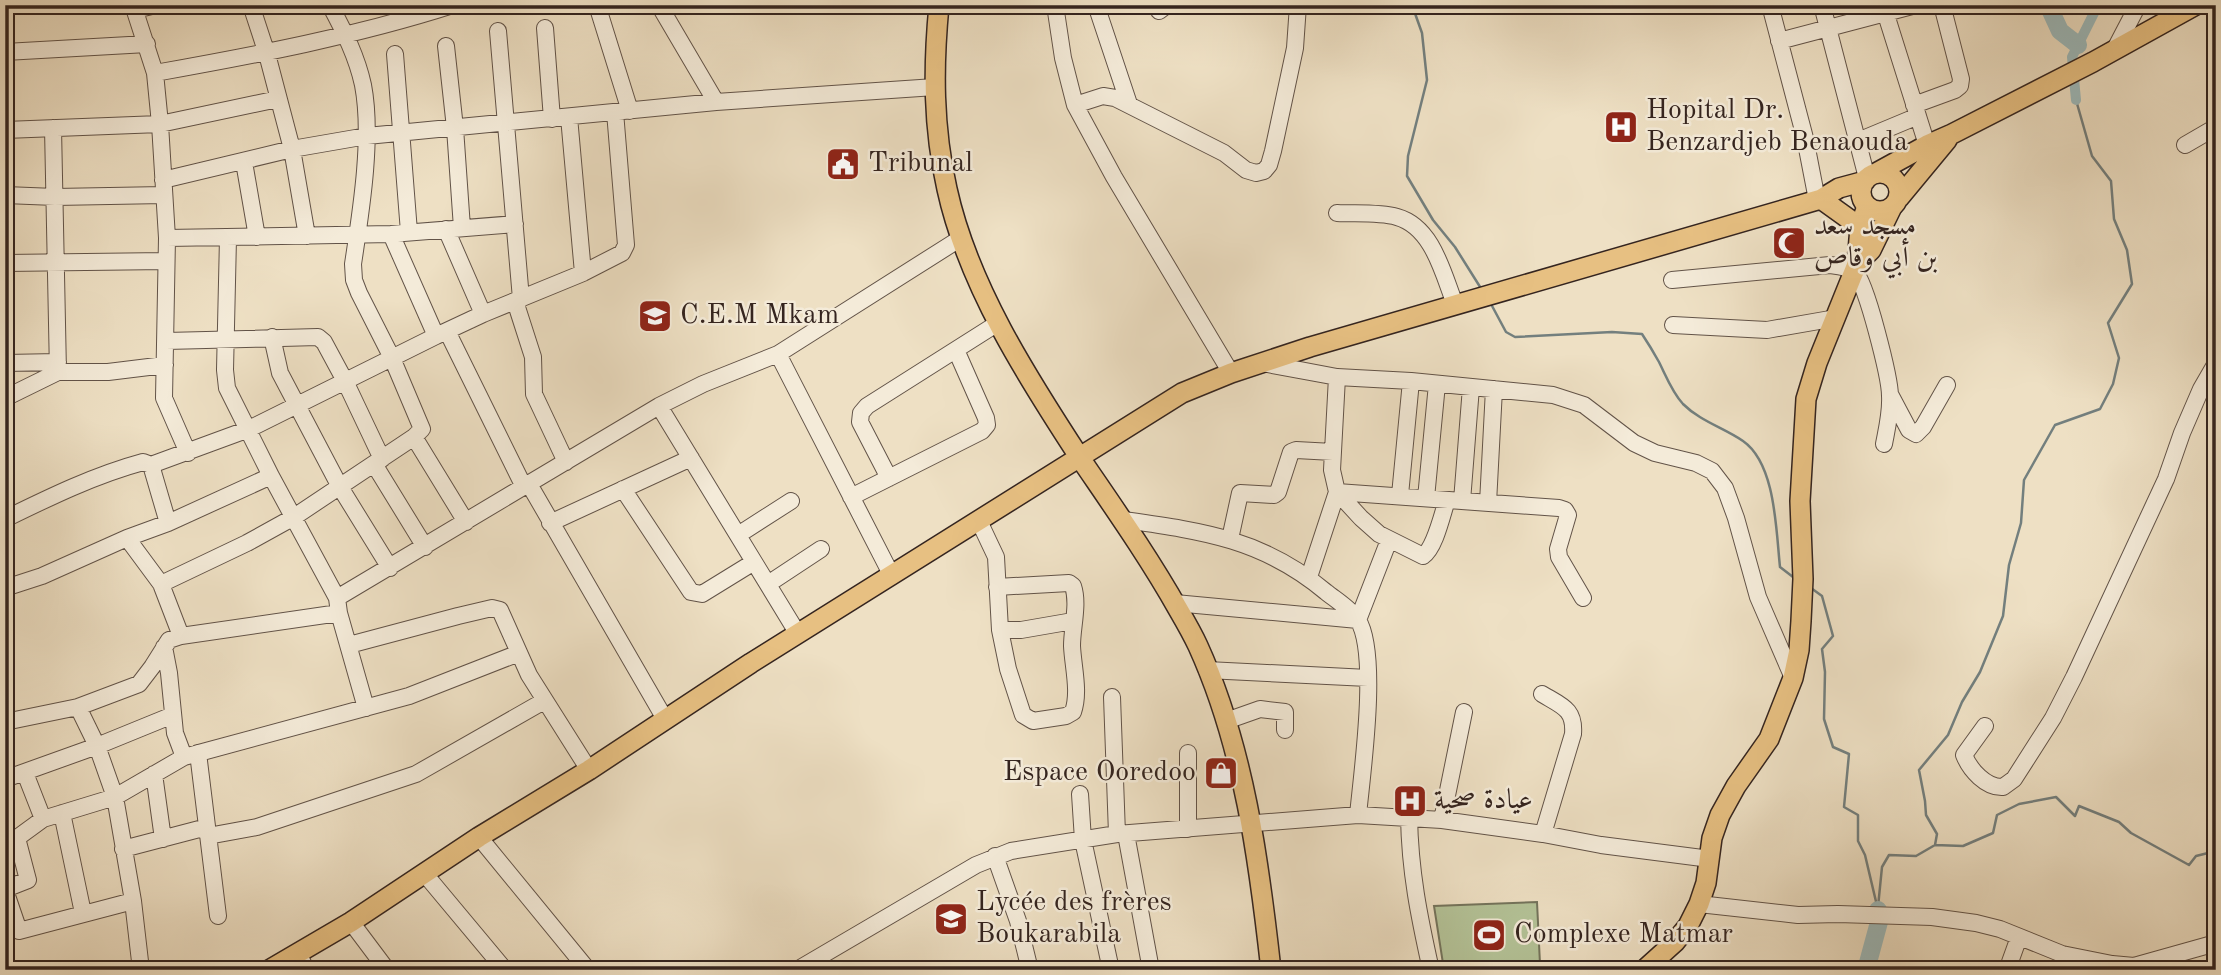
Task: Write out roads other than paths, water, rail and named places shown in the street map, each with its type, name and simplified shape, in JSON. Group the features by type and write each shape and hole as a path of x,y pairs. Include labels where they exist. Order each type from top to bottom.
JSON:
{"main road":[{"path":"939,5 934,61 936,121 947,190 961,238 998,323 1080,457 1157,571 1198,645 1226,721 1245,795 1271,970"},
{"path":"269,970 302,961 351,922 479,836 589,770 798,634 1182,393 1231,373 1462,302 1819,199 1869,177 2000,110 2196,5"},
{"path":"1856,268 1871,250 1896,203 1952,134"},
{"path":"1819,199 1840,207 1866,205 1876,211 1884,211 1896,203 1899,187 1897,181 1887,174 1869,177"},
{"path":"1644,970 1675,942 1688,926 1706,883 1712,838 1720,815 1736,786 1769,739 1793,678 1799,650 1803,579 1800,501 1806,398 1816,363 1856,268 1860,227 1866,205 1861,193 1869,177"},
{"path":"1819,199 1860,227"}],"street":[{"path":"156,5 134,8 155,73 160,124 167,238 164,398 188,453"},
{"path":"251,5 292,149 307,236"},
{"path":"161,584 226,554 294,517 420,433 421,426 392,358 354,280 353,264 367,136 363,86 346,35 330,5"},
{"path":"155,73 267,54 453,5"},
{"path":"5,519 124,467 143,462 151,466 249,429 442,333 583,273 622,253 626,246 622,111 597,5"},
{"path":"659,5 716,102"},
{"path":"1055,5 1074,105 1231,373"},
{"path":"1096,5 1129,104"},
{"path":"1074,105 1103,96 1115,98 1224,153 1246,170 1264,172 1273,151 1295,48 1298,5"},
{"path":"1770,5 1819,199"},
{"path":"1822,5 1869,177"},
{"path":"1779,41 1829,29 1884,9 1916,5"},
{"path":"1857,141 1959,86 1961,79 1942,5"},
{"path":"2115,49 2138,5"},
{"path":"1884,9 1927,145"},
{"path":"545,28 552,119"},
{"path":"498,31 515,224 518,300 533,357 534,394 566,462"},
{"path":"5,52 147,44"},
{"path":"446,46 455,128 454,229 483,314"},
{"path":"395,54 409,232"},
{"path":"5,195 143,197 244,162 292,149 367,136 716,102 935,87"},
{"path":"5,130 160,124 278,99"},
{"path":"569,117 583,273"},
{"path":"2185,145 2216,127"},
{"path":"53,128 58,367"},
{"path":"244,162 257,237"},
{"path":"143,197 165,214"},
{"path":"1337,213 1394,216 1407,221 1421,231 1430,243 1462,302"},
{"path":"167,238 391,234 515,224"},
{"path":"391,234 526,485 665,719"},
{"path":"228,238 225,370 227,388 338,606 366,708"},
{"path":"5,722 78,707 139,684 169,640 338,606 390,568 526,485 703,384 778,354 961,238"},
{"path":"5,263 166,261"},
{"path":"1672,280 1830,265 1856,268 1864,286 1891,395 1909,430 1916,434 1923,426 1947,385"},
{"path":"1673,324 1767,330 1836,318"},
{"path":"889,478 860,422 861,412 998,323"},
{"path":"272,337 280,373 340,487 390,568"},
{"path":"166,341 318,337 324,342 345,381 378,462 425,547"},
{"path":"851,497 982,431 987,425 956,350"},
{"path":"778,354 891,576"},
{"path":"5,363 108,372 165,365"},
{"path":"1262,363 1337,377 1553,394 1590,410 1634,443 1656,453 1696,463 1712,471 1725,488 1758,597 1793,678"},
{"path":"1985,726 1964,755 1980,777 1989,784 2003,787 2014,779 2053,718 2074,677 2166,479 2201,389 2216,363"},
{"path":"5,398 58,367"},
{"path":"1337,377 1332,470 1338,492 1360,518 1389,540 1423,556 1428,553 1454,501 1471,387"},
{"path":"1401,495 1412,381"},
{"path":"1426,498 1437,384"},
{"path":"1488,503 1494,389"},
{"path":"1884,444 1891,395"},
{"path":"659,407 798,634"},
{"path":"414,438 466,522"},
{"path":"1230,539 1240,493 1274,495 1278,492 1291,452 1333,452"},
{"path":"550,523 691,458"},
{"path":"151,466 168,523"},
{"path":"5,588 42,576 168,523 271,476"},
{"path":"623,489 691,592 702,594 754,562"},
{"path":"1338,492 1565,510 1568,515 1558,549 1559,557 1583,598"},
{"path":"1309,577 1338,492"},
{"path":"738,535 791,501"},
{"path":"1124,520 1195,530 1230,539 1282,561 1309,577 1358,620 1365,643 1368,678 1358,815"},
{"path":"979,521 996,557 997,587 1000,630 1008,669 1023,715 1034,720 1066,716 1073,712 1075,706 1073,586 1069,583 997,587"},
{"path":"127,538 161,584 181,636"},
{"path":"1358,620 1389,540"},
{"path":"768,584 821,549"},
{"path":"1175,603 1358,620"},
{"path":"349,645 492,608 500,610 544,701 589,770"},
{"path":"1000,630 1021,630 1073,621"},
{"path":"164,648 175,733 191,755 207,832 218,916"},
{"path":"133,901 19,931 5,890 28,880 11,841 43,819 115,797 191,755 408,696 519,653"},
{"path":"1208,670 1368,678"},
{"path":"1542,694 1571,713 1574,720 1573,734 1543,834"},
{"path":"1112,696 1121,834 1150,970"},
{"path":"124,849 163,839 257,827 416,774 544,701"},
{"path":"78,707 97,746 115,797 133,901 141,970"},
{"path":"1226,721 1260,709 1285,712 1285,730"},
{"path":"1443,820 1464,712"},
{"path":"5,779 173,715"},
{"path":"1188,753 1188,829"},
{"path":"24,772 43,819"},
{"path":"154,774 163,839"},
{"path":"1080,794 1083,840 1111,970"},
{"path":"62,813 83,913"},
{"path":"797,970 995,856 1031,847 1121,834 1358,815 1409,817 1710,859"},
{"path":"1409,817 1410,858 1416,902 1431,970"},
{"path":"479,836 588,970"},
{"path":"995,856 1018,921 1030,970"},
{"path":"424,873 505,970"},
{"path":"1699,904 1798,915 1932,917 1976,923 2062,954 2134,966 2182,962 2216,943"},
{"path":"351,922 387,970"},
{"path":"2009,970 2019,937"}],"waterway":[{"path":"1412,5 1422,33 1427,80 1408,156 1407,176 1433,220 1455,247 1482,290"},
{"path":"2048,5 2060,31 2078,45"},
{"path":"2076,100 2072,57 2098,5"},
{"path":"1935,845 1937,834 1926,815 1919,770 1948,735 1962,702 1980,672 2003,616 2009,565 2021,523 2024,480 2055,425 2100,409 2113,384 2119,358 2108,323 2132,284 2127,250 2114,219 2111,181 2092,156 2076,100"},
{"path":"1491,304 1506,332 1515,337 1612,332 1642,334 1683,404 1743,441 1754,452 1768,481 1780,567 1793,577"},
{"path":"1811,588 1822,596 1833,636 1822,649 1825,672 1824,719 1833,747 1849,754 1844,807 1858,815 1858,841 1865,855 1878,910"},
{"path":"1878,907 1882,867 1889,855 1916,856 1935,845 1963,846 1993,833 1997,815 2019,804 2056,797 2075,816 2079,806 2119,822 2131,833 2189,865 2196,856 2216,851"},
{"path":"1866,970 1879,922 1878,910"}],"place":[{"name":"Hopital Dr. Benzardjeb Benaouda","path":"1621,127"},
{"name":"Tribunal","path":"843,164"},
{"name":"مسجد سعد بن أبي وقاص","path":"1789,243"},
{"name":"C.E.M Mkam","path":"655,316"},
{"name":"Espace Ooredoo","path":"1221,773"},
{"name":"عيادة صحية","path":"1410,801"},
{"name":"Lycée des frères Boukarabila","path":"951,919"},
{"name":"Complexe Matmar","path":"1489,935"}]}
